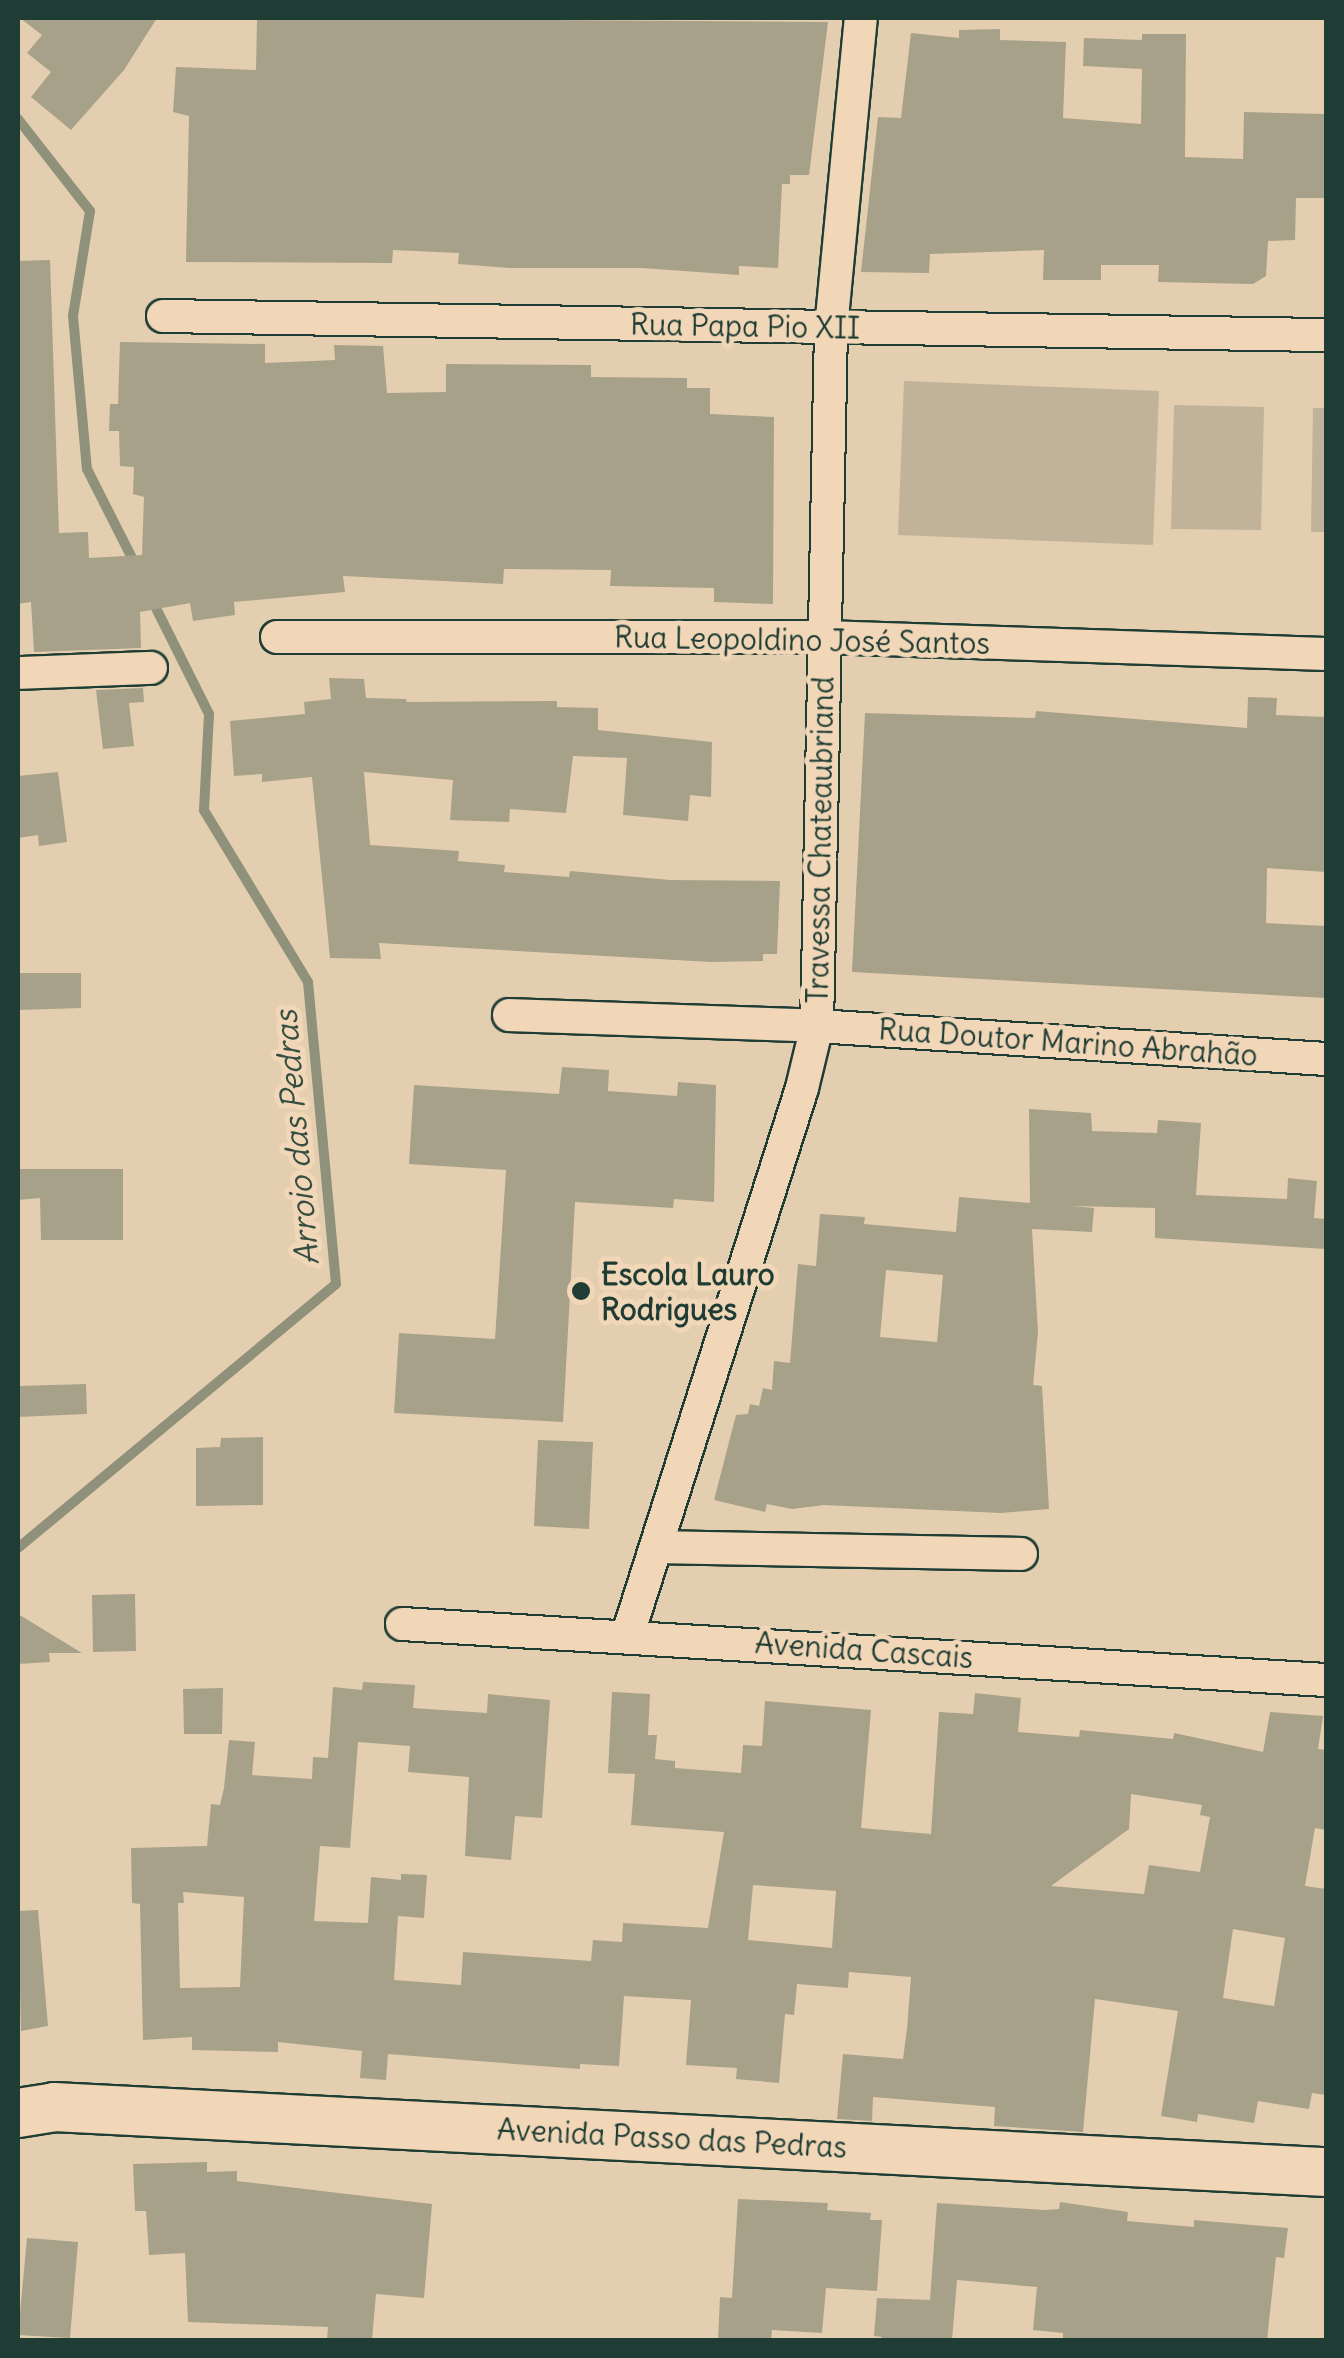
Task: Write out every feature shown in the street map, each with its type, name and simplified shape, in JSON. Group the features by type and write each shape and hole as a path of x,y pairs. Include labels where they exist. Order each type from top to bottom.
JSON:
{"street":[{"name":"Travessa Chateaubriand","path":"628,1634 802,1088 817,1026 831,328 861,18"},
{"name":"Rua Papa Pio XII","path":"163,316 1326,335"},
{"name":"Rua Leopoldino José Santos","path":"277,637 824,637 1326,654"},
{"path":"18,673 151,668"},
{"name":"Rua Doutor Marino Abrahão","path":"509,1015 817,1026 1326,1059"},
{"path":"657,1547 1021,1554"},
{"name":"Avenida Cascais","path":"402,1624 628,1634 1326,1680"},
{"name":"Avenida Passo das Pedras","path":"18,2113 54,2107 1326,2172"}],"shaded area":[{"path":"904,381 1159,391 1153,545 898,535"},
{"path":"1174,405 1264,407 1261,530 1171,529"},
{"path":"1313,408 1326,408 1326,532 1311,532"}],"building":[{"path":"20,18 157,18 124,70 71,130 31,97 51,72 27,53 42,35"},
{"path":"257,18 828,22 809,175 790,175 790,184 782,184 778,268 739,266 739,275 642,268 510,268 458,264 459,253 393,250 392,263 186,262 189,116 173,112 176,67 256,70"},
{"path":"1000,29 1000,40 1066,42 1063,118 1141,124 1142,69 1083,66 1084,38 1142,40 1142,34 1186,34 1185,157 1243,159 1244,112 1326,114 1326,198 1296,198 1295,240 1268,241 1266,276 1253,284 1158,282 1159,265 1101,265 1101,280 1043,280 1044,250 930,254 929,273 861,272 878,117 901,118 911,33 959,38 959,30"},
{"path":"50,260 59,533 88,532 89,558 142,555 144,497 133,494 134,467 120,466 119,431 109,431 110,404 118,404 120,342 265,344 265,363 335,360 334,345 383,346 387,393 446,392 446,364 591,365 591,377 687,378 687,388 710,388 710,414 774,417 773,604 714,602 714,588 610,586 611,570 504,569 503,584 343,576 345,592 234,602 235,615 193,621 190,603 140,612 141,648 34,652 31,602 18,604 18,261"},
{"path":"329,678 364,679 366,698 407,702 557,701 557,707 598,708 598,730 712,742 711,797 690,795 688,821 623,815 627,758 573,756 566,813 510,809 509,822 450,820 453,780 364,772 370,845 459,851 458,861 505,865 504,872 569,877 570,871 670,880 780,881 777,954 763,954 763,961 711,962 379,943 381,959 330,958 312,777 262,782 262,774 234,776 230,721 305,714 304,702 331,699"},
{"path":"143,688 144,702 129,703 134,746 103,749 96,690"},
{"path":"1248,697 1277,698 1276,715 1326,717 1326,872 1267,868 1266,923 1326,926 1326,998 852,972 865,713 1035,718 1036,711 1247,728"},
{"path":"58,772 67,842 39,846 38,835 18,838 18,776"},
{"path":"18,973 81,973 81,1008 18,1010"},
{"path":"562,1067 609,1070 608,1091 677,1096 678,1082 716,1085 714,1202 674,1199 673,1208 575,1202 563,1422 394,1413 399,1333 495,1339 506,1170 409,1164 414,1085 559,1094"},
{"path":"1029,1109 1091,1113 1092,1131 1157,1133 1158,1120 1201,1123 1196,1195 1287,1199 1288,1178 1317,1181 1314,1218 1326,1219 1326,1249 1155,1238 1155,1208 1071,1206 1094,1208 1092,1232 1032,1229 1038,1332 1033,1385 1042,1386 1049,1509 1001,1513 824,1505 792,1509 767,1504 765,1512 714,1500 736,1415 748,1414 750,1404 759,1406 763,1388 772,1390 774,1361 790,1363 798,1264 816,1266 820,1214 865,1217 864,1224 956,1232 959,1197 1030,1203","holes":["886,1270 943,1275 937,1342 880,1337"]},
{"path":"18,1169 123,1169 123,1240 41,1240 40,1198 18,1200"},
{"path":"86,1384 87,1414 18,1417 18,1386"},
{"path":"263,1437 263,1505 196,1506 196,1448 220,1447 221,1438"},
{"path":"538,1440 593,1442 589,1529 534,1526"},
{"path":"135,1594 136,1651 93,1652 92,1595"},
{"path":"18,1614 82,1653 49,1653 50,1662 18,1664"},
{"path":"363,1682 415,1685 413,1708 487,1713 488,1694 550,1700 542,1818 515,1816 511,1860 465,1856 469,1777 408,1772 410,1746 358,1742 350,1848 320,1846 314,1921 368,1923 371,1877 401,1880 401,1874 427,1875 424,1918 398,1916 394,1980 461,1985 463,1952 591,1961 593,1940 622,1942 623,1923 708,1928 724,1832 631,1825 635,1774 608,1773 612,1692 650,1694 648,1735 657,1735 655,1759 675,1761 675,1768 741,1773 743,1745 762,1746 765,1701 871,1710 861,1828 931,1834 939,1712 973,1714 975,1693 1021,1698 1018,1732 1079,1737 1080,1730 1173,1739 1174,1733 1263,1752 1270,1712 1323,1716 1318,1749 1326,1750 1326,1830 1315,1828 1305,1886 1326,1889 1326,2095 1312,2093 1309,2109 1258,2101 1254,2123 1198,2114 1197,2122 1161,2116 1178,2011 1095,1999 1083,2132 994,2126 995,2107 873,2097 872,2121 837,2119 843,2054 903,2059 907,2029 911,1977 849,1972 848,1988 797,1984 794,2015 785,2014 779,2083 736,2079 737,2068 686,2065 691,2000 624,1996 619,2066 580,2064 580,2069 388,2054 386,2080 360,2078 362,2051 278,2042 278,2052 192,2050 192,2037 143,2040 140,1904 132,1903 131,1848 207,1846 211,1804 220,1805 224,1788 229,1740 255,1742 252,1775 312,1779 313,1757 328,1758 333,1687 362,1690","holes":["1131,1794 1202,1805 1200,1815 1210,1817 1200,1872 1149,1865 1144,1894 1051,1886 1129,1829","753,1885 836,1891 832,1948 748,1940","183,1892 244,1897 240,1987 180,1988 178,1903 184,1903","1233,1929 1285,1938 1274,2006 1223,1998"]},
{"path":"223,1688 222,1734 184,1734 183,1689"},
{"path":"38,1910 48,2026 21,2031 18,1911"},
{"path":"207,2162 207,2172 237,2171 237,2181 432,2204 424,2298 376,2294 372,2340 327,2340 328,2327 188,2322 185,2253 149,2255 146,2211 135,2211 133,2164"},
{"path":"738,2199 828,2203 827,2210 871,2213 870,2220 882,2220 877,2291 826,2288 822,2333 772,2330 771,2340 718,2340 720,2297 732,2298"},
{"path":"1060,2202 1128,2212 1127,2221 1194,2227 1194,2220 1288,2228 1284,2258 1276,2257 1267,2340 1063,2340 1063,2333 1033,2330 1037,2287 957,2280 952,2340 881,2340 882,2337 874,2336 877,2298 930,2300 937,2203 1045,2210 1059,2209"},
{"path":"27,2238 78,2242 70,2338 18,2335"}],"waterway":[{"name":"Arroio das Pedras","path":"18,119 90,211 73,316 87,469 135,564"},
{"name":"Arroio das Pedras","path":"18,1548 336,1284 308,982 204,810 209,714 151,598"}],"place":[{"name":"Escola Lauro Rodrigues","path":"581,1291"}]}
